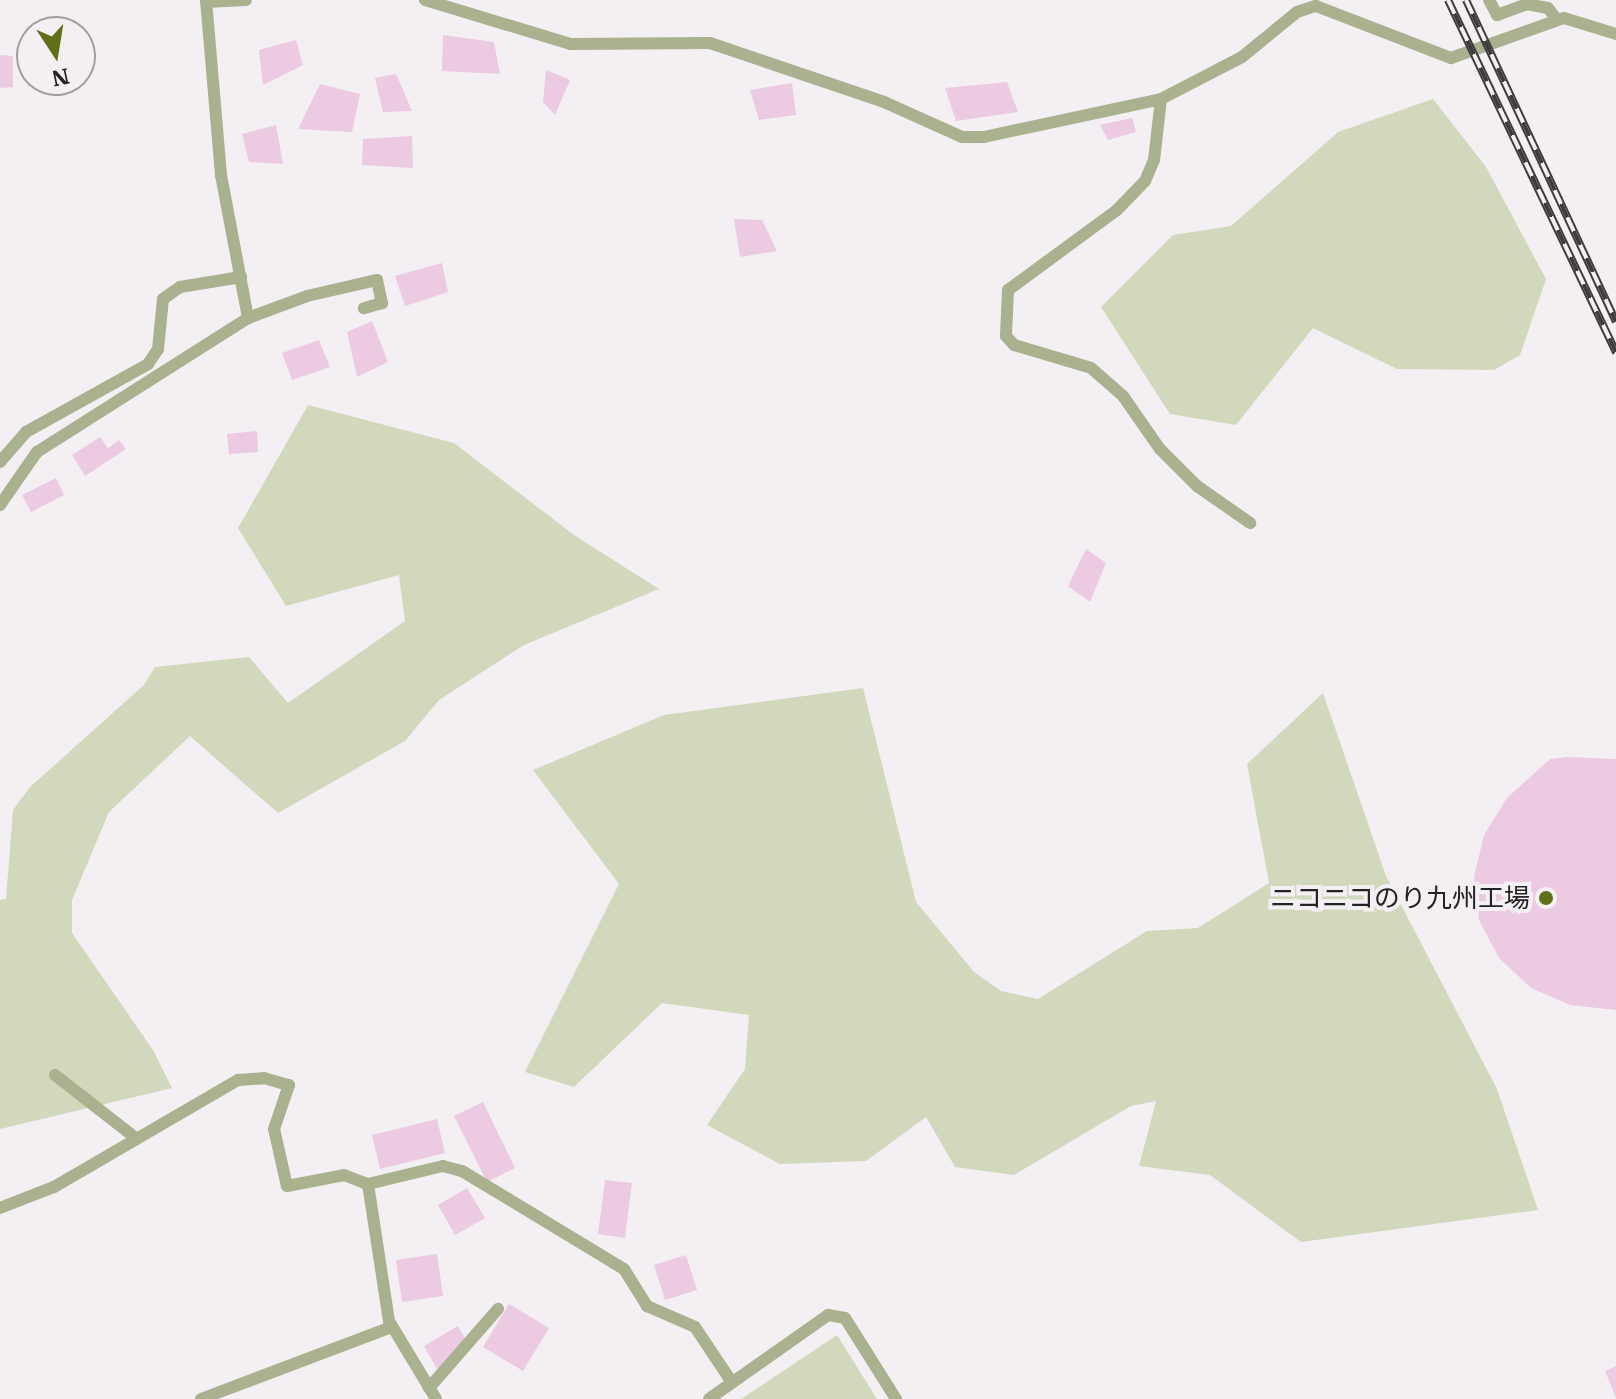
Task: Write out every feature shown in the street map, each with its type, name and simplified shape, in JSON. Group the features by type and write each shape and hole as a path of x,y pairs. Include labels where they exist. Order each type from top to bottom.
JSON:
{"street":[{"path":"246,0 206,1 221,175 248,318"},
{"path":"425,0 571,44 710,43 884,102 962,137 1007,132 1161,99 1242,57 1297,12 1316,6 1451,58 1557,20 1616,34"},
{"path":"1489,0 1497,15 1527,4 1548,8 1557,20"},
{"path":"1161,99 1154,160 1145,181 1117,210 1008,290 1006,336 1014,345 1070,359 1101,376 1179,468 1250,523"},
{"path":"0,462 26,432 148,364 158,349 163,299 180,287 241,277"},
{"path":"0,505 37,452 248,318 377,280 382,303 364,308"},
{"path":"55,1075 137,1139"},
{"path":"0,1208 54,1187 238,1080 264,1078 289,1085 274,1129 287,1186 344,1175 368,1184 443,1166 462,1171 624,1269 647,1306 695,1327 731,1381"},
{"path":"368,1184 383,1300 392,1327 432,1393 498,1309"},
{"path":"709,1399 828,1315 845,1318 896,1399"},
{"path":"201,1399 392,1327"}],"green space":[{"path":"1433,99 1486,167 1546,279 1520,355 1494,370 1397,369 1313,328 1236,425 1170,414 1101,307 1173,235 1231,226 1338,132"},
{"path":"308,405 454,443 574,535 659,589 524,645 439,700 405,741 278,813 190,736 109,812 72,900 72,933 153,1050 172,1088 0,1129 0,900 6,899 13,810 30,787 144,685 155,667 249,657 288,703 405,621 399,575 286,606 238,528"},
{"path":"863,688 916,902 974,972 1001,991 1038,999 1147,931 1198,928 1269,883 1247,764 1323,693 1386,876 1497,1089 1538,1210 1301,1242 1210,1175 1139,1166 1156,1101 1131,1106 1014,1175 955,1167 926,1117 866,1161 780,1164 707,1125 745,1069 749,1015 662,1003 574,1087 525,1072 619,884 533,770 664,715"},
{"path":"837,1335 877,1399 741,1399"}],"building":[{"path":"443,35 494,42 500,74 442,71"},
{"path":"296,40 303,65 263,85 259,50"},
{"path":"0,55 13,56 13,87 0,88"},
{"path":"546,70 570,80 555,115 543,102"},
{"path":"396,74 412,111 383,112 375,78"},
{"path":"1007,82 1018,112 956,121 945,88"},
{"path":"792,83 796,115 759,120 750,90"},
{"path":"320,84 360,94 352,132 298,129"},
{"path":"1132,118 1136,132 1108,140 1100,125"},
{"path":"276,125 283,164 249,162 242,134"},
{"path":"412,136 413,168 362,165 363,139"},
{"path":"734,219 762,220 777,251 740,257"},
{"path":"442,263 448,292 405,306 395,276"},
{"path":"372,321 388,362 357,377 347,332"},
{"path":"319,340 330,367 292,380 282,353"},
{"path":"257,431 258,452 229,454 227,434"},
{"path":"100,437 108,448 119,440 126,449 85,476 72,455"},
{"path":"56,478 64,495 31,512 22,495"},
{"path":"1086,549 1106,563 1090,602 1068,586"},
{"name":"ニコニコのり九州工場","path":"1550,759 1616,759 1616,1010 1570,1005 1531,988 1499,958 1479,920 1474,877 1484,835 1507,798"},
{"path":"483,1102 515,1168 487,1182 454,1116"},
{"path":"437,1119 445,1153 380,1169 372,1135"},
{"path":"605,1180 632,1183 625,1238 598,1234"},
{"path":"467,1188 485,1218 455,1235 438,1205"},
{"path":"437,1254 443,1296 402,1302 396,1260"},
{"path":"686,1255 697,1290 665,1300 654,1265"},
{"path":"509,1304 549,1328 523,1371 483,1347"},
{"path":"458,1326 471,1349 437,1369 424,1346"},
{"path":"1616,1366 1616,1398 1605,1371"}],"railway":[{"path":"1448,0 1616,353"},
{"path":"1466,0 1616,322"}],"place":[{"name":"ニコニコのり九州工場","path":"1546,898"}]}
